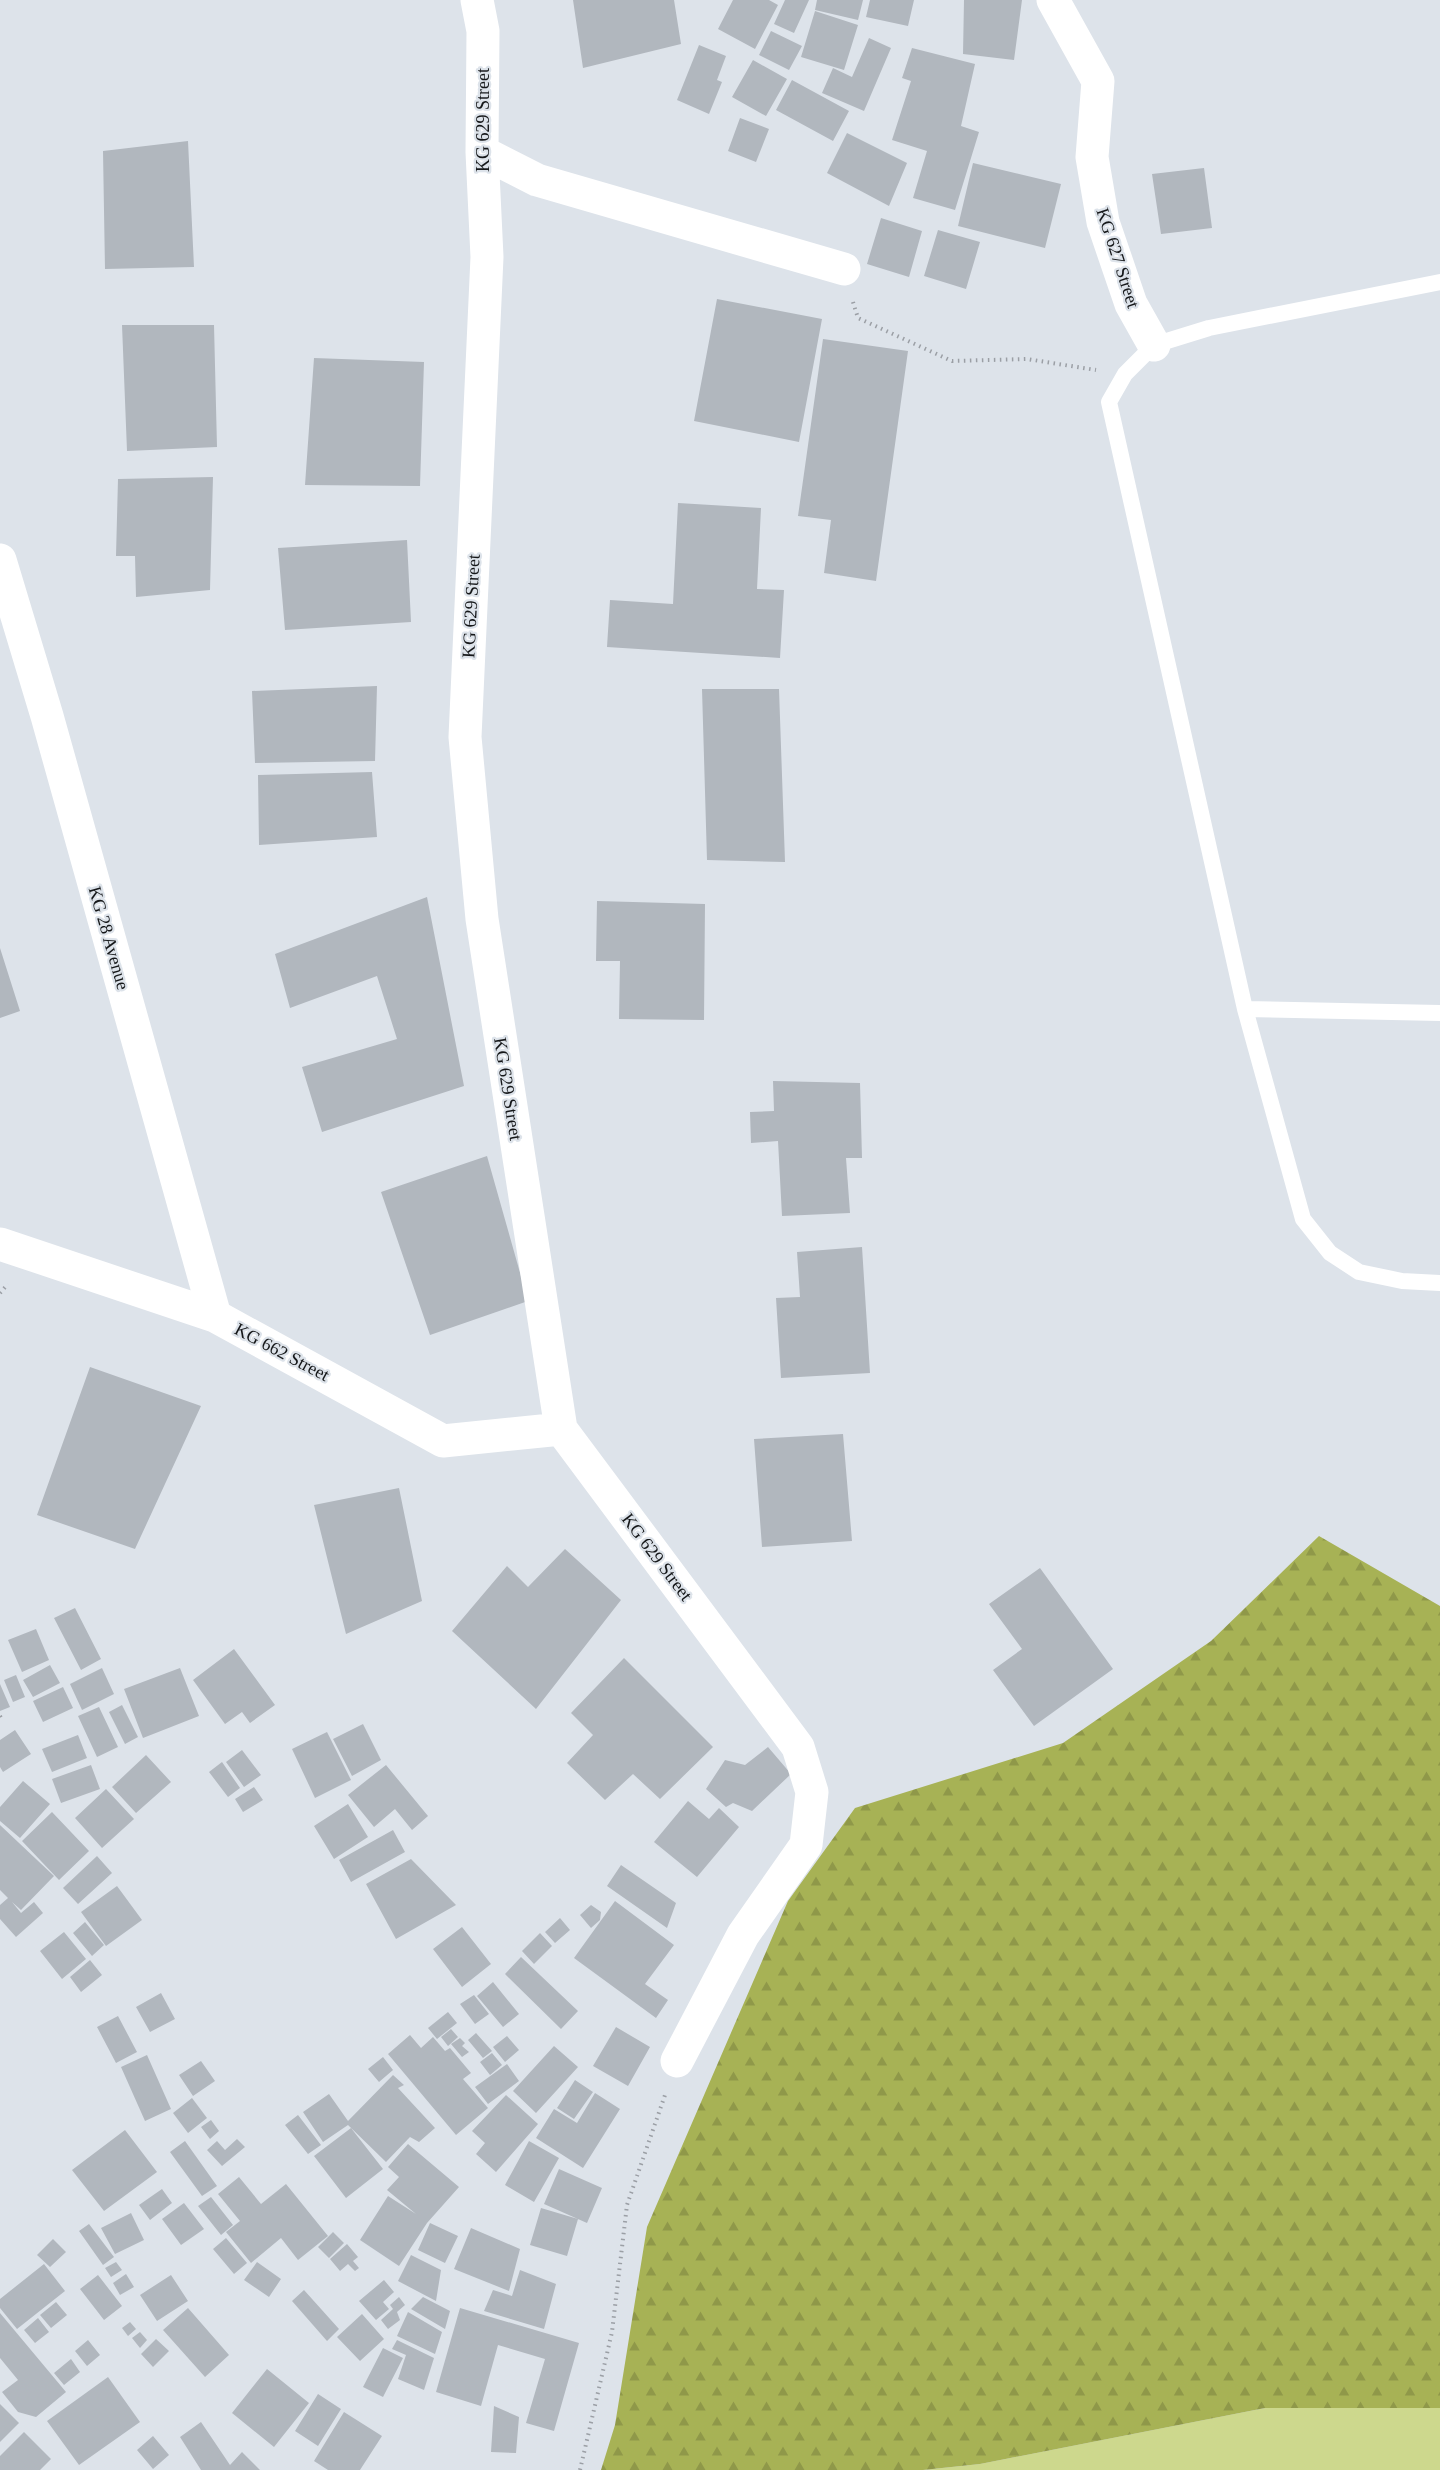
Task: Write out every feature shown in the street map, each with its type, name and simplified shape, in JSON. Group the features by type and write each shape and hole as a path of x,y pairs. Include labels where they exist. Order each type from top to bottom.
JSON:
{"street":[{"name":"KG 629 Street","path":"477,0 483,31 482,152 487,257 465,737 482,919 561,1429 798,1747 812,1792 806,1845 743,1935 677,2061"},
{"name":"KG 627 Street","path":"1053,0 1098,81 1092,157 1103,222 1131,304 1154,345"},
{"path":"482,152 537,180 844,269"},
{"name":"KG 28 Avenue","path":"0,560 54,739 215,1316"},
{"name":"KG 662 Street","path":"0,1244 215,1316 444,1441 561,1429"}],"lane":[{"path":"1440,282 1209,328 1154,345 1125,374 1109,402 1245,1009 1303,1219 1330,1253 1359,1272 1402,1281 1440,1283"},
{"path":"1245,1009 1440,1013"}],"path":[{"path":"844,269 858,318 952,361 1027,359 1125,374"},
{"path":"580,2470 612,2332 627,2205 677,2061"}],"green space":[{"path":"1319,1536 1440,1606 1440,2408 1265,2408 980,2464 923,2470 601,2470 615,2425 647,2227 788,1901 855,1808 1063,1743 1211,1641"},
{"path":"1265,2408 1440,2408 1440,2470 923,2470 980,2464"}],"building":[{"path":"573,0 674,0 681,44 583,68"},
{"path":"733,0 769,0 778,5 755,49 718,29"},
{"path":"785,0 809,0 794,33 774,24"},
{"path":"817,0 863,0 858,20 815,10"},
{"path":"870,0 914,0 908,26 866,17"},
{"path":"964,0 1022,0 1014,60 963,54"},
{"path":"815,11 858,25 844,70 801,57"},
{"path":"771,31 802,46 789,70 759,55"},
{"path":"869,38 891,48 864,111 822,93 833,68 852,77"},
{"path":"699,45 726,56 717,80 722,82 709,114 677,100"},
{"path":"912,48 975,64 961,126 979,132 955,210 913,198 927,151 892,140 911,81 902,78"},
{"path":"753,60 787,79 766,116 732,97"},
{"path":"792,80 849,111 833,141 776,110"},
{"path":"740,118 769,129 756,162 728,151"},
{"path":"847,133 907,163 889,206 827,173"},
{"path":"188,141 194,267 105,269 103,151"},
{"path":"973,163 1061,184 1045,248 958,226"},
{"path":"1204,168 1212,228 1161,234 1152,174"},
{"path":"881,218 922,231 909,277 867,264"},
{"path":"938,230 980,242 966,289 924,276"},
{"path":"717,299 822,319 799,442 694,421"},
{"path":"122,325 214,325 217,447 127,451"},
{"path":"823,339 908,351 876,581 824,573 831,520 798,516"},
{"path":"314,358 424,362 420,486 305,485"},
{"path":"213,477 210,590 136,597 135,556 116,556 118,479"},
{"path":"678,503 761,508 757,589 784,590 780,658 607,647 610,600 673,604"},
{"path":"407,540 411,622 285,630 278,548"},
{"path":"377,686 375,761 255,763 252,691"},
{"path":"702,689 779,689 785,862 707,860"},
{"path":"372,772 377,837 259,845 258,775"},
{"path":"427,897 464,1086 322,1132 302,1067 397,1039 377,976 290,1008 275,954"},
{"path":"597,901 705,904 704,1020 619,1019 620,961 596,961"},
{"path":"0,948 20,1011 0,1018"},
{"path":"773,1081 860,1083 862,1158 846,1158 850,1213 782,1216 778,1141 751,1143 750,1112 774,1111"},
{"path":"487,1156 528,1301 430,1335 381,1192"},
{"path":"862,1247 870,1373 781,1378 776,1298 800,1297 797,1252"},
{"path":"90,1367 201,1406 135,1549 37,1515"},
{"path":"843,1434 852,1541 762,1547 754,1439"},
{"path":"399,1488 422,1601 346,1634 314,1505"},
{"path":"565,1549 621,1600 536,1709 452,1631 507,1566 528,1587"},
{"path":"1040,1568 1113,1669 1034,1726 993,1670 1022,1649 989,1604"},
{"path":"75,1608 101,1659 81,1670 54,1618"},
{"path":"36,1629 49,1660 22,1672 8,1640"},
{"path":"234,1649 275,1705 250,1723 242,1712 225,1724 193,1680"},
{"path":"624,1658 713,1747 660,1799 633,1774 605,1800 567,1763 593,1735 571,1713"},
{"path":"50,1665 60,1683 33,1697 23,1680"},
{"path":"102,1668 114,1694 82,1710 70,1684"},
{"path":"180,1668 199,1716 143,1738 124,1689"},
{"path":"16,1675 25,1697 13,1702 4,1680"},
{"path":"0,1684 10,1707 0,1711"},
{"path":"63,1687 73,1708 43,1722 33,1701"},
{"path":"122,1705 138,1737 125,1744 109,1712"},
{"path":"99,1707 118,1747 97,1757 78,1716"},
{"path":"363,1724 381,1760 352,1776 333,1739"},
{"path":"15,1730 31,1754 3,1772 0,1767 0,1740"},
{"path":"327,1732 351,1780 315,1798 292,1749"},
{"path":"78,1735 87,1758 52,1772 42,1749"},
{"path":"768,1747 791,1774 752,1811 733,1803 726,1807 706,1789 725,1760 745,1765"},
{"path":"242,1750 261,1775 244,1787 226,1762"},
{"path":"146,1755 171,1782 136,1813 112,1787"},
{"path":"222,1762 240,1788 228,1797 209,1772"},
{"path":"91,1765 100,1789 61,1803 52,1779"},
{"path":"386,1765 428,1816 412,1830 395,1809 374,1827 348,1795"},
{"path":"23,1781 50,1804 20,1838 0,1821 0,1807"},
{"path":"254,1787 263,1800 243,1812 235,1799"},
{"path":"106,1789 134,1819 102,1848 75,1818"},
{"path":"688,1801 709,1819 719,1808 739,1827 697,1877 654,1842"},
{"path":"348,1804 368,1837 334,1859 314,1826"},
{"path":"52,1812 89,1851 59,1880 22,1841"},
{"path":"0,1825 54,1876 21,1910 12,1902 21,1913 34,1902 43,1913 16,1937 0,1919 0,1905 8,1898 0,1890"},
{"path":"393,1830 405,1852 351,1882 339,1860"},
{"path":"97,1856 112,1873 78,1904 63,1888"},
{"path":"411,1859 456,1905 396,1939 366,1884"},
{"path":"621,1865 676,1903 667,1928 607,1886"},
{"path":"117,1886 142,1920 106,1946 81,1912"},
{"path":"615,1901 674,1945 645,1984 668,2000 656,2018 574,1958"},
{"path":"591,1905 601,1912 600,1920 591,1928 580,1915"},
{"path":"560,1918 570,1930 555,1943 545,1932"},
{"path":"85,1922 104,1945 92,1956 73,1933"},
{"path":"462,1927 491,1964 462,1987 433,1949"},
{"path":"64,1932 86,1959 62,1979 40,1951"},
{"path":"540,1933 552,1946 534,1964 522,1951"},
{"path":"521,1957 578,2011 561,2029 505,1974"},
{"path":"90,1960 102,1975 81,1992 70,1977"},
{"path":"493,1982 519,2014 503,2027 477,1996"},
{"path":"161,1993 175,2019 150,2032 136,2007"},
{"path":"474,1995 489,2014 475,2024 460,2004"},
{"path":"448,2012 457,2023 437,2039 428,2028"},
{"path":"118,2016 137,2052 116,2063 97,2027"},
{"path":"616,2027 650,2047 628,2086 593,2066"},
{"path":"451,2029 458,2037 448,2046 441,2037"},
{"path":"476,2033 492,2051 483,2058 468,2040"},
{"path":"410,2035 421,2048 433,2037 445,2051 450,2048 471,2073 463,2079 488,2108 456,2135 388,2054"},
{"path":"507,2036 519,2050 505,2062 493,2047"},
{"path":"460,2038 465,2043 462,2046 469,2052 462,2057 451,2044"},
{"path":"554,2046 578,2067 536,2113 513,2091"},
{"path":"492,2053 502,2065 490,2075 480,2062"},
{"path":"147,2055 171,2109 145,2121 121,2067"},
{"path":"383,2057 393,2070 379,2082 368,2069"},
{"path":"201,2061 215,2081 193,2096 179,2075"},
{"path":"507,2064 519,2081 488,2104 475,2087"},
{"path":"393,2075 404,2085 398,2088 435,2128 419,2142 410,2137 386,2162 348,2125 323,2142 303,2112 329,2094 348,2121"},
{"path":"575,2080 593,2092 574,2119 557,2108"},
{"path":"595,2093 620,2109 583,2168 536,2138 554,2109 577,2123"},
{"path":"506,2095 538,2124 496,2172 476,2154 485,2143 472,2131"},
{"path":"192,2098 207,2118 188,2133 173,2113"},
{"path":"298,2115 321,2145 308,2154 285,2125"},
{"path":"211,2120 219,2131 210,2139 201,2127"},
{"path":"351,2128 383,2169 346,2198 314,2156"},
{"path":"125,2130 157,2172 104,2211 72,2170"},
{"path":"237,2139 245,2147 222,2166 207,2150 217,2141 225,2150"},
{"path":"185,2141 217,2186 202,2196 170,2152"},
{"path":"529,2141 559,2158 534,2202 505,2185"},
{"path":"408,2144 459,2187 427,2223 399,2266 360,2240 388,2196 416,2214 387,2190 399,2177 388,2167"},
{"path":"559,2169 602,2188 587,2223 544,2204"},
{"path":"239,2177 261,2204 286,2184 328,2236 298,2260 281,2238 251,2263 226,2232 240,2221 218,2194"},
{"path":"162,2189 172,2203 150,2220 139,2205"},
{"path":"211,2197 233,2225 221,2235 198,2206"},
{"path":"184,2203 204,2229 181,2245 162,2219"},
{"path":"541,2208 578,2219 567,2256 530,2245"},
{"path":"131,2213 144,2240 115,2254 101,2228"},
{"path":"430,2223 458,2236 445,2263 418,2250"},
{"path":"89,2224 114,2257 103,2265 79,2231"},
{"path":"471,2228 520,2249 509,2291 454,2269"},
{"path":"333,2232 344,2243 329,2258 318,2247"},
{"path":"226,2238 247,2263 234,2274 213,2249"},
{"path":"53,2239 66,2252 50,2267 37,2255"},
{"path":"347,2244 358,2257 353,2261 359,2268 355,2271 348,2264 340,2271 330,2259"},
{"path":"411,2255 441,2270 436,2301 398,2281"},
{"path":"116,2262 122,2270 111,2277 105,2268"},
{"path":"257,2262 281,2279 269,2297 244,2280"},
{"path":"44,2264 65,2291 17,2329 0,2308 0,2299"},
{"path":"520,2270 556,2284 544,2329 484,2311 493,2290 512,2296"},
{"path":"126,2274 134,2287 120,2295 113,2283"},
{"path":"98,2275 122,2306 104,2320 80,2289"},
{"path":"171,2275 188,2301 157,2321 140,2295"},
{"path":"384,2280 394,2292 383,2302 389,2309 376,2320 359,2301"},
{"path":"304,2290 339,2329 327,2341 292,2301"},
{"path":"399,2297 405,2305 397,2312 400,2320 388,2329 381,2320 393,2309 390,2305"},
{"path":"423,2297 450,2311 445,2329 411,2309"},
{"path":"56,2302 67,2315 51,2328 40,2315"},
{"path":"188,2308 229,2355 205,2377 163,2330"},
{"path":"460,2308 579,2343 554,2431 526,2423 545,2359 498,2345 481,2406 436,2392"},
{"path":"408,2312 442,2332 435,2354 397,2336"},
{"path":"0,2313 66,2392 36,2417 18,2412 2,2392 18,2380 0,2358"},
{"path":"362,2314 384,2339 360,2361 337,2337"},
{"path":"38,2318 49,2332 35,2343 24,2330"},
{"path":"130,2322 136,2329 128,2336 122,2328"},
{"path":"140,2332 147,2340 140,2348 132,2338"},
{"path":"156,2339 169,2351 153,2367 141,2354"},
{"path":"88,2340 100,2355 87,2366 75,2351"},
{"path":"397,2340 434,2358 424,2390 398,2379 406,2355 392,2349"},
{"path":"383,2348 403,2358 383,2397 363,2387"},
{"path":"71,2359 80,2372 64,2385 54,2373"},
{"path":"267,2369 309,2403 274,2447 232,2413"},
{"path":"108,2377 140,2422 79,2465 47,2421"},
{"path":"318,2394 341,2409 318,2446 295,2431"},
{"path":"0,2404 19,2423 0,2442"},
{"path":"494,2406 519,2417 516,2453 491,2452"},
{"path":"344,2412 382,2436 360,2470 328,2470 314,2461"},
{"path":"201,2422 230,2465 242,2452 260,2470 201,2470 180,2437"},
{"path":"24,2432 51,2459 40,2470 0,2470 0,2456"},
{"path":"153,2436 169,2455 153,2469 137,2450"}]}
